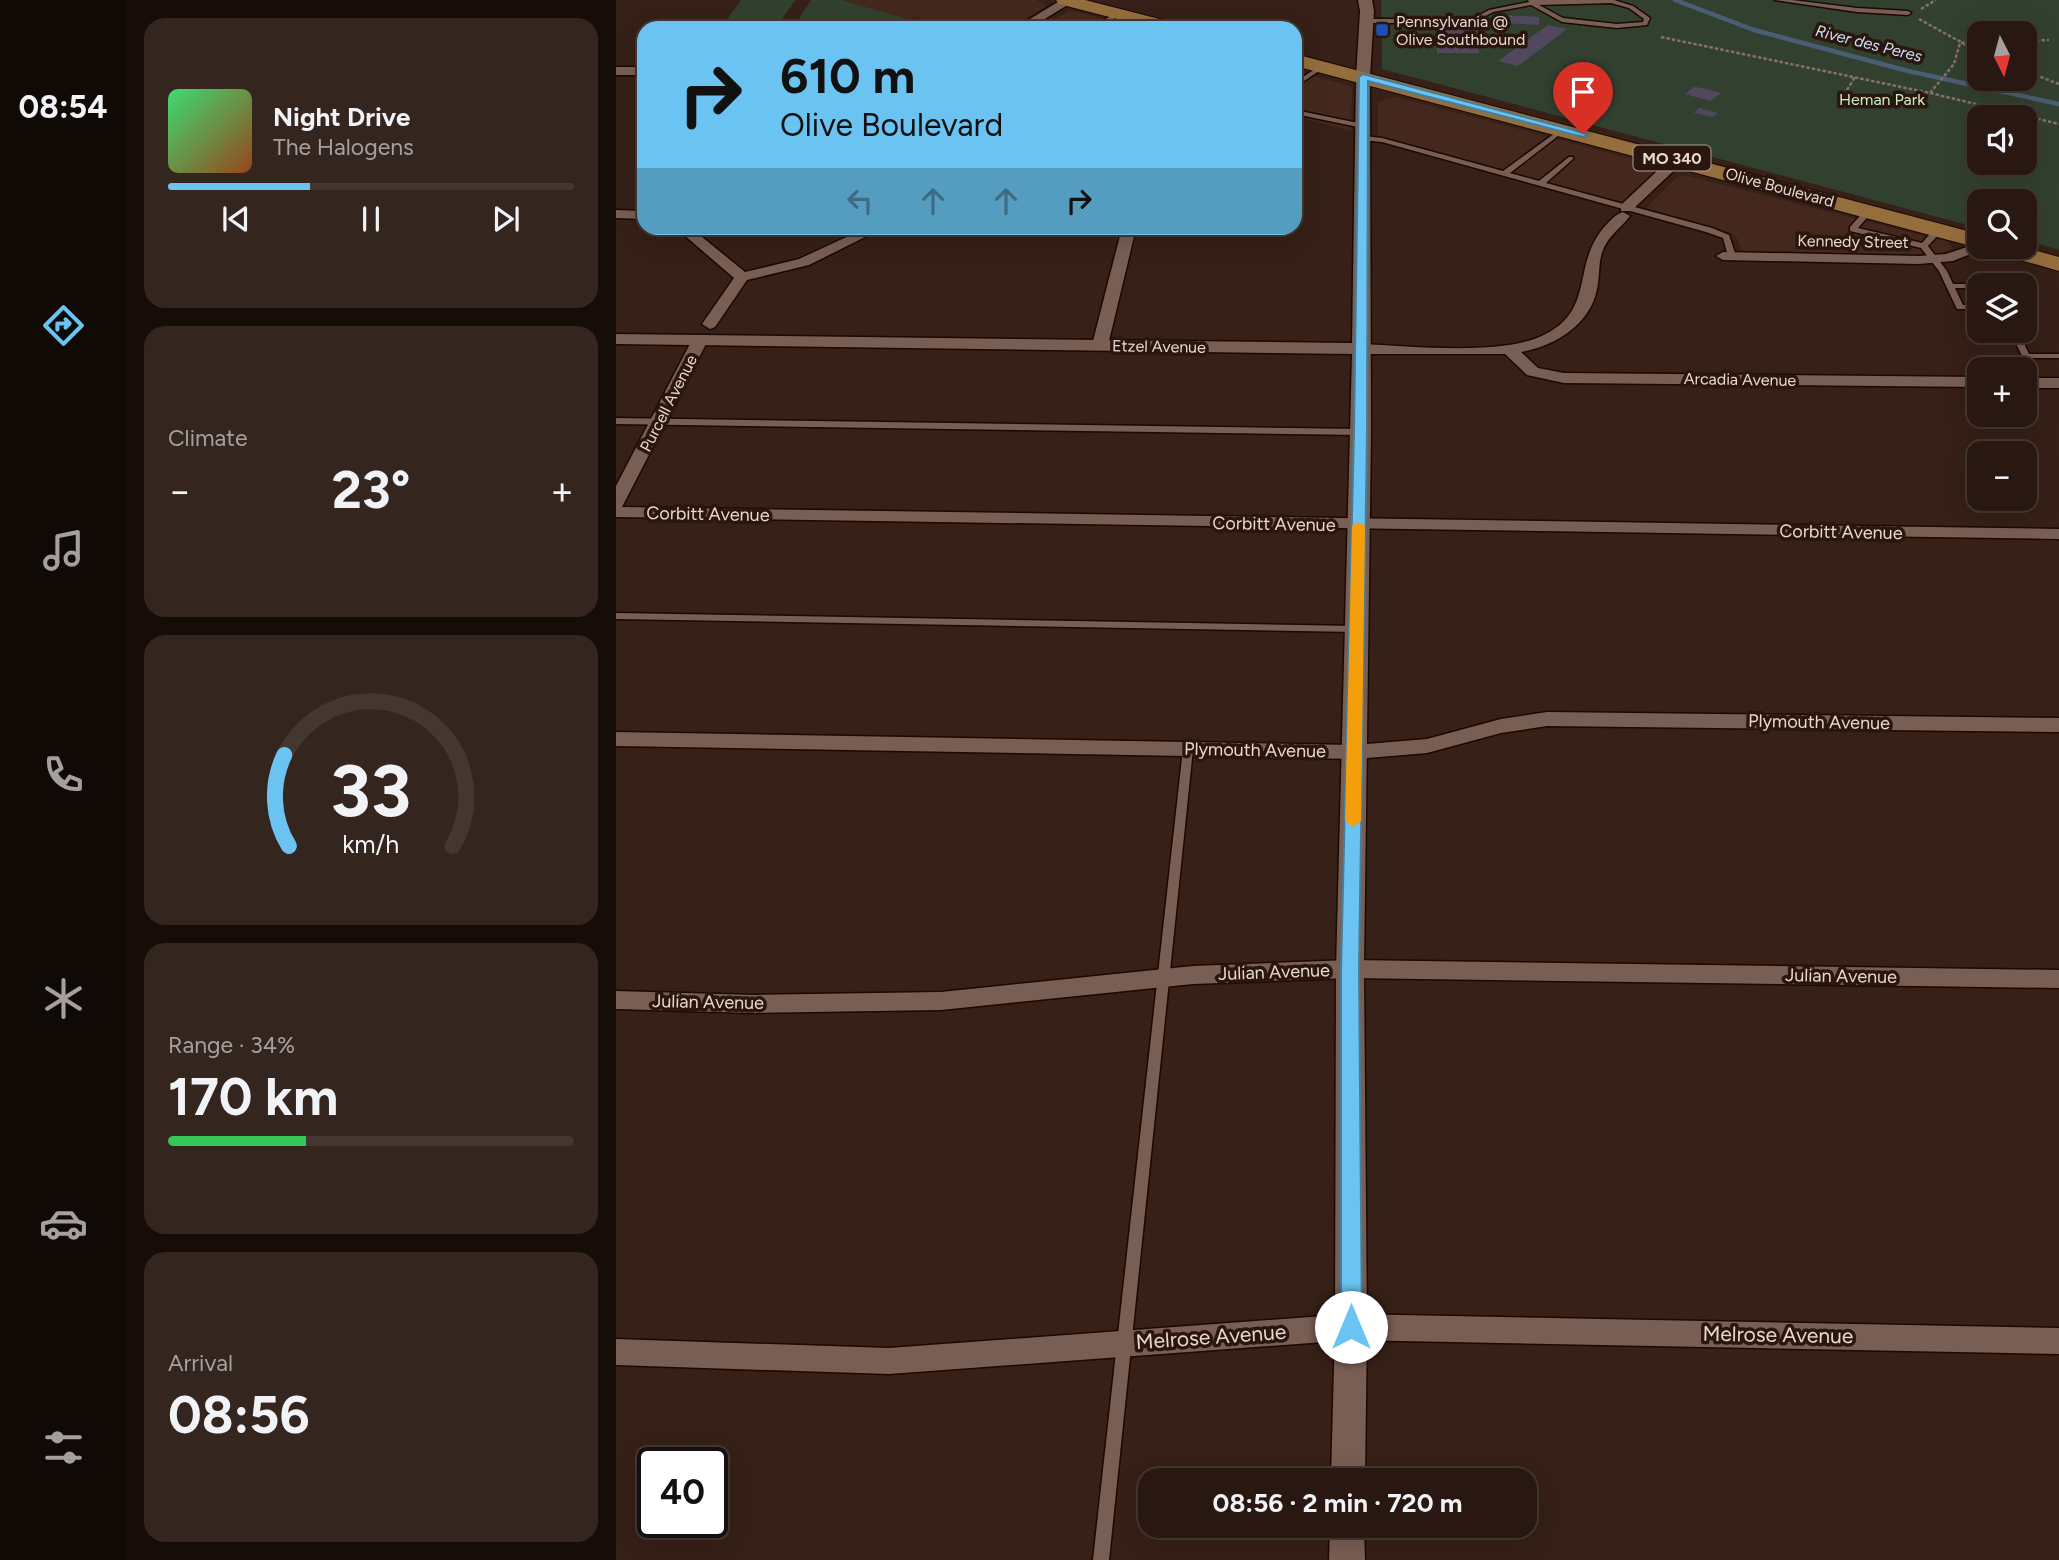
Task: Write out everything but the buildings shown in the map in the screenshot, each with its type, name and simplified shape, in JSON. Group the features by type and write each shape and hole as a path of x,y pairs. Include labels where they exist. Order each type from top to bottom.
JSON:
{"main road":[{"path":"1067,0 1146,21"},
{"name":"Olive Boulevard","path":"1302,62 1678,159 1967,238"},
{"path":"2037,258 2059,264"}],"street":[{"path":"1032,21 1067,0"},
{"path":"1348,1468 1351,1327 1350,969 1359,525 1363,77 1367,21 1365,0"},
{"path":"616,71 637,71"},
{"name":"Etzel Avenue","path":"616,339 705,332 1100,345 1510,350 1552,338 1571,323 1591,288 1595,253 1605,235 1624,212 1678,159"},
{"path":"616,214 637,215"},
{"path":"691,235 742,277 804,262 861,235"},
{"path":"1100,345 1127,235"},
{"name":"Kennedy Street","path":"1727,256 1935,259 1967,252"},
{"name":"Purcell Avenue","path":"616,503 705,332 742,277"},
{"name":"Arcadia Avenue","path":"1510,350 1533,372 1564,378 1967,382"},
{"path":"2037,383 2059,383"},
{"name":"Corbitt Avenue","path":"616,512 2059,534"},
{"name":"Plymouth Avenue","path":"616,738 1354,752 1427,746 1501,726 1547,719 2059,725"},
{"name":"Julian Avenue","path":"616,1000 780,1004 941,1002 1163,977 1350,969 2059,979"},
{"name":"Melrose Avenue","path":"616,1352 890,1361 1351,1327 2059,1341"},
{"path":"1347,1538 1347,1560"}],"lane":[{"path":"1778,0 1908,13"},
{"path":"1367,21 1473,21 1492,10 1532,2 1597,1 1611,1 1631,7 1647,18 1645,24 1617,26 1562,20 1532,2"},
{"path":"1108,21 1119,14"},
{"path":"1302,80 1322,67"},
{"path":"1302,114 1624,212 1726,237 1727,256"},
{"path":"1504,174 1564,129"},
{"path":"1539,184 1571,158"},
{"path":"1869,211 1853,229 1924,246 1935,259 1959,307 1967,307"},
{"path":"1924,246 1938,230"},
{"path":"1950,286 1967,286"},
{"path":"2020,343 2026,356 2059,356"},
{"path":"616,421 1360,432"},
{"path":"616,616 1356,629"},
{"path":"1101,1560 1188,749"}],"path":[{"path":"1908,13 1967,46"},
{"path":"1661,37 1930,93 2059,124"},
{"path":"2037,40 2049,40"},
{"path":"1960,43 1967,42"},
{"path":"1930,93 1954,64 1960,43"},
{"path":"2037,76 2059,84"},
{"path":"1847,90 1855,77"}],"shaded area":[{"path":"841,0 1036,0 1047,6 1021,21 931,21 917,17 912,20"},
{"path":"1070,11 1112,21 1050,21"},
{"path":"1302,73 1350,86 1351,131 1302,118"},
{"path":"1396,97 1652,164 1656,170 1620,204 1378,136 1378,103"},
{"path":"1684,175 1948,242 1952,247 1951,250 1931,256 1914,257 1742,252 1737,238 1730,232 1644,210 1677,177"}],"green space":[{"path":"741,0 795,0 781,21 726,21"},
{"path":"811,0 841,0 912,20 909,21 798,21"},
{"name":"Heman Park","path":"1381,0 2059,0 2059,250 2037,244 2037,189 1967,189 1967,225 1382,69"}],"waterway":[{"name":"River des Peres","path":"1675,0 1754,30 1908,71 2059,104"}],"slow traffic":[{"path":"1353,821 1359,526"}],"place":[{"name":"Pennsylvania @ Olive Southbound","path":"1382,30"}],"route":[{"path":"1351,1327 1350,969 1360,432 1363,77 1583,134"}]}
